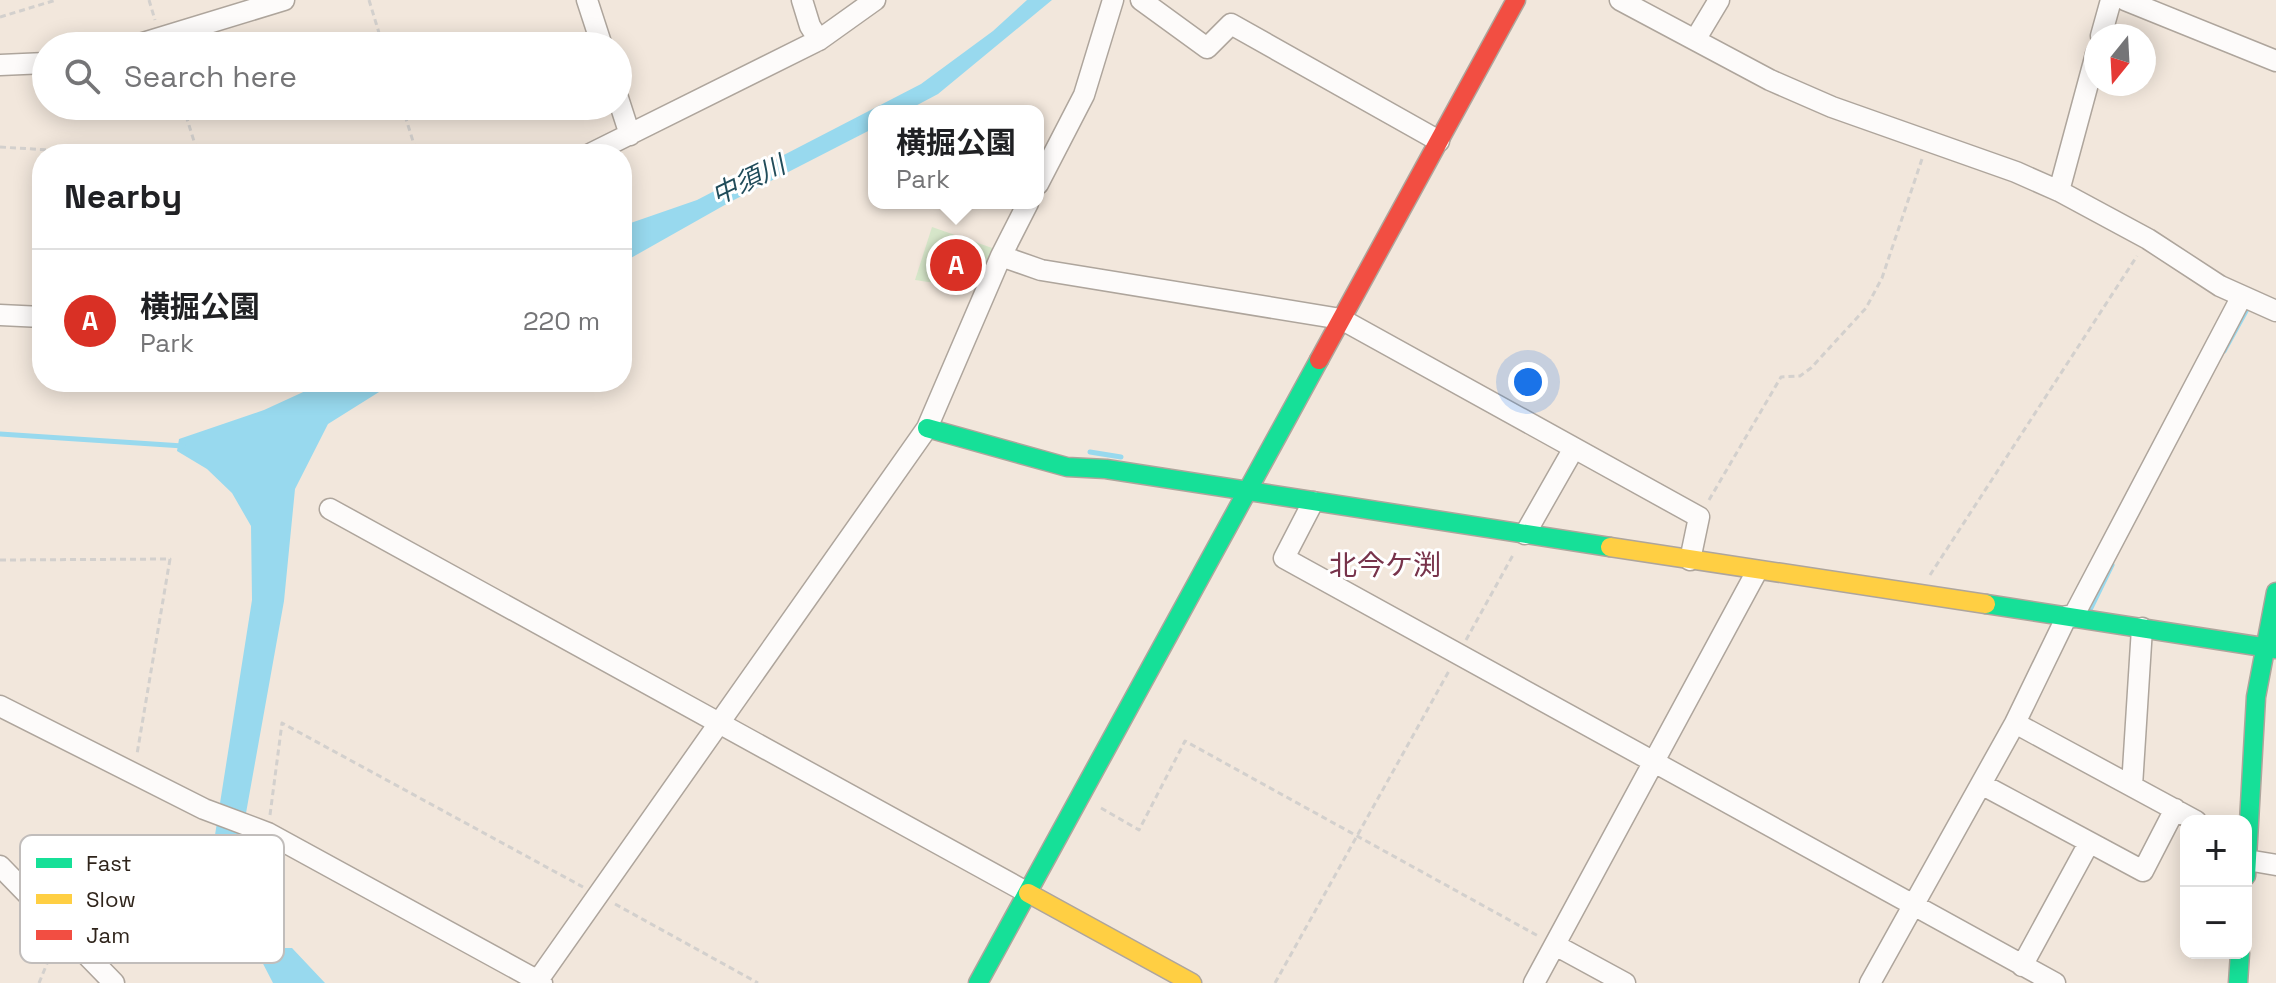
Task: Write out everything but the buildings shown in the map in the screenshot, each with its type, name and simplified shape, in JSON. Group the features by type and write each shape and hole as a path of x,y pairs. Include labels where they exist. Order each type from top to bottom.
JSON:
{"street":[{"path":"191,32 284,0"},
{"path":"587,0 597,32"},
{"path":"802,0 810,26 819,40"},
{"path":"611,144 819,40 875,0"},
{"path":"1044,172 1084,95 1113,0"},
{"path":"1141,0 1207,48 1231,24 1439,141"},
{"path":"978,983 1516,0"},
{"path":"1620,0 1770,80 1832,107 1929,140 2059,191 2148,239 2186,266 2276,311"},
{"path":"1695,40 1719,0"},
{"path":"2104,24 2111,0"},
{"path":"2125,0 2276,61"},
{"path":"0,65 32,64"},
{"path":"2059,191 2085,96"},
{"path":"625,120 630,135"},
{"path":"284,842 538,982 927,428 1001,256 1025,209"},
{"path":"1001,256 1041,270 1341,319 1699,517 1690,560"},
{"path":"1870,983 2015,723 2242,296"},
{"path":"0,315 32,317"},
{"path":"927,428 1067,467 1106,469 1246,493 2269,648"},
{"path":"1525,534 1574,448"},
{"path":"1313,502 1284,558 2055,983"},
{"path":"330,509 1192,983"},
{"path":"1534,983 1757,571"},
{"path":"2252,815 2276,592"},
{"path":"2132,786 2142,628"},
{"path":"0,706 204,809 271,835"},
{"path":"2015,723 2186,815"},
{"path":"1981,784 2143,871 2175,809"},
{"path":"2022,966 2089,843"},
{"path":"2252,859 2276,865"},
{"path":"0,866 20,886"},
{"path":"1555,945 1625,983"},
{"path":"2238,983 2240,959"},
{"path":"95,963 114,983"}],"path":[{"path":"0,17 56,0"},
{"path":"369,0 379,32"},
{"path":"187,120 195,144"},
{"path":"406,120 414,144"},
{"path":"1699,517 1781,377 1800,376 1811,368 1866,308 1882,278 1929,140"},
{"path":"0,147 32,149"},
{"path":"1917,594 2148,239"},
{"path":"1275,983 1525,534"},
{"path":"0,560 170,559 134,772"},
{"path":"264,831 282,723 758,983"},
{"path":"1080,797 1139,830 1185,741 1555,945"},
{"path":"39,983 47,963"}],"green space":[{"path":"932,227 998,250 982,290 915,280"}],"water":[{"path":"1027,0 1052,0 938,94 917,105 880,105 921,84 993,31"},
{"name":"中須川","path":"868,111 868,131 730,202 632,257 632,223 697,200"},
{"path":"303,392 379,392 328,424 295,489 284,601 242,835 215,835 252,600 251,526 232,493 207,469 177,451 179,439 264,410"},
{"path":"284,948 292,948 325,983 273,983 263,963 284,963"}],"waterway":[{"path":"2224,351 2246,311"},
{"path":"0,434 183,446"},
{"path":"1090,452 1121,457"},
{"path":"2090,610 2112,565"}],"traffic: fast":[{"path":"978,983 1319,360"},
{"path":"927,428 1067,467 1106,469 1610,547"},
{"path":"2249,815 2256,697 2276,592"},
{"path":"1986,604 2276,649"},
{"path":"2238,983 2240,959"}],"traffic: slow":[{"path":"1610,547 1986,604"},
{"path":"1028,893 1192,983"}],"traffic: jam":[{"path":"1319,360 1516,0"}],"place":[{"name":"横掘公園","path":"956,265"}],"district":[{"name":"北今ケ渕","path":"1385,565"}]}
